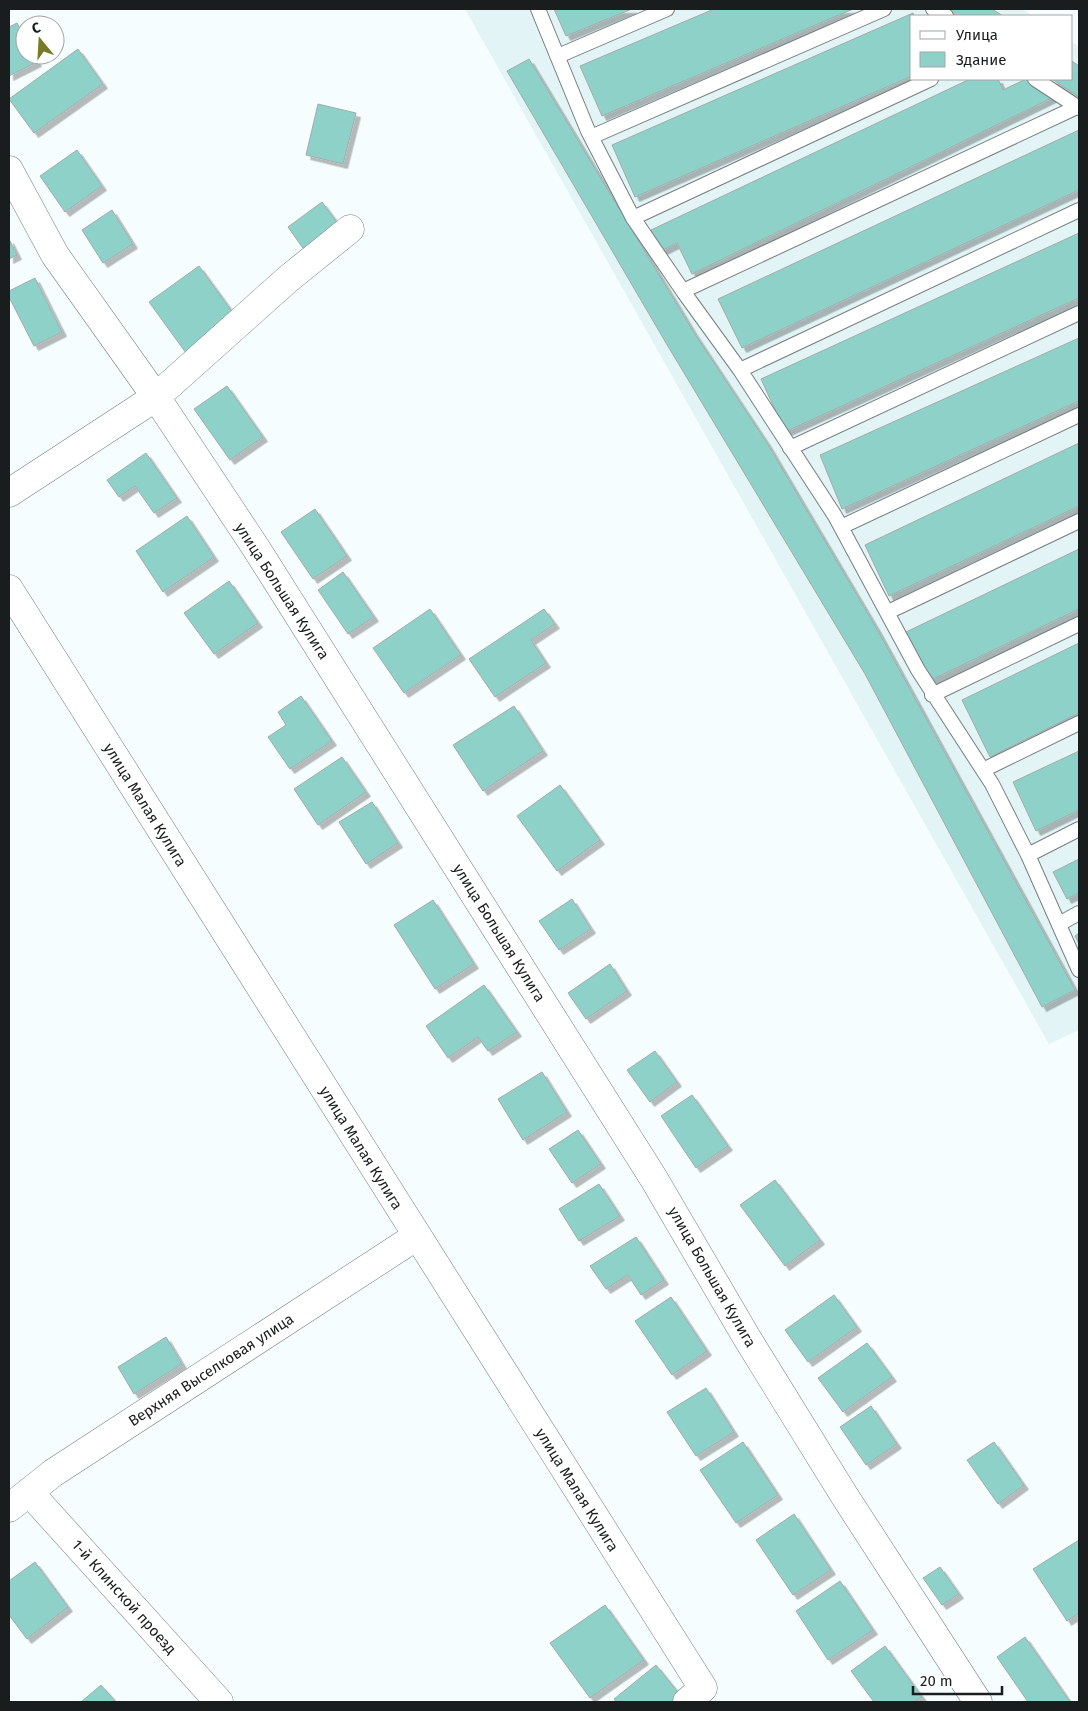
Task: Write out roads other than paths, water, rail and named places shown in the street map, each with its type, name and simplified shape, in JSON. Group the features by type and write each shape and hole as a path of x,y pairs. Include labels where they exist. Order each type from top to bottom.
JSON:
{"street":[{"name":"улица Большая Кулига","path":"9,170 55,255 156,397 256,548 644,1162 747,1338 834,1479 978,1702"},
{"path":"9,493 156,397 288,278 350,229"},
{"name":"улица Малая Кулига","path":"9,590 702,1688 687,1702"},
{"name":"Верхняя Выселковая улица","path":"19,1500 53,1474 417,1236"},
{"name":"1-й Клинской проезд","path":"19,1500 219,1702"}],"lane":[{"path":"538,9 591,137 633,218 740,370 841,527 932,695 992,784 1028,855 1079,970"},
{"path":"558,56 667,9"},
{"path":"591,137 884,9"},
{"path":"933,9 944,15"},
{"path":"633,218 930,80"},
{"path":"1037,80 1078,107"},
{"path":"683,291 1078,107"},
{"path":"740,370 1079,210"},
{"path":"790,448 1079,313"},
{"path":"841,527 1079,415"},
{"path":"888,612 1079,521"},
{"path":"932,695 1079,624"},
{"path":"983,770 1079,723"},
{"path":"1028,855 1079,829"},
{"path":"1059,924 1079,913"}]}
